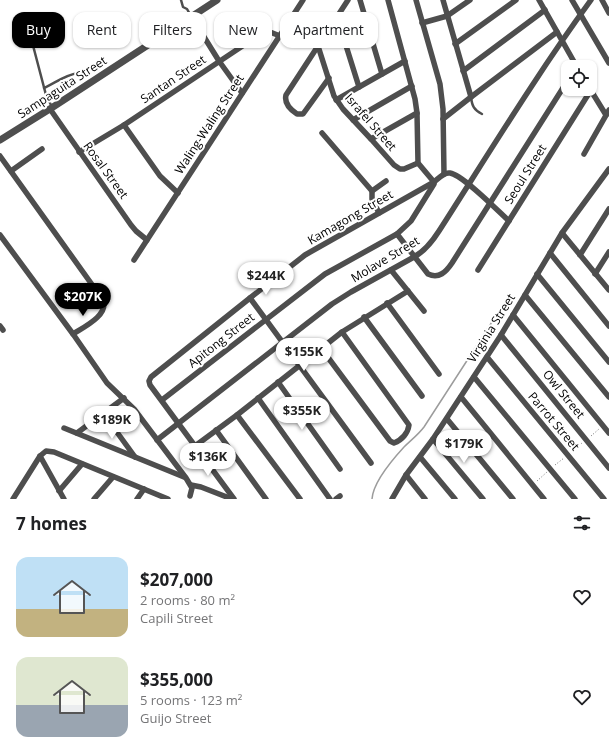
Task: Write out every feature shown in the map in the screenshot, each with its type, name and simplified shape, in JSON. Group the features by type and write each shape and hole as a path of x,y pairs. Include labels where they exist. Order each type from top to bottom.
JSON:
{"street":[{"name":"Sampaguita Street","path":"198,12 217,0"},
{"name":"Waling-Waling Street","path":"295,12 302,0"},
{"path":"340,12 348,0"},
{"path":"360,0 382,74"},
{"path":"388,0 412,86 417,113 418,164 434,182 444,174 449,173 455,175 469,185 508,221"},
{"path":"416,0 440,84 444,119 444,174"},
{"path":"443,0 471,97"},
{"path":"422,23 447,16 470,0"},
{"path":"455,44 516,0"},
{"path":"539,0 573,60"},
{"path":"572,0 609,63"},
{"name":"Molave Street","path":"157,440 282,342 342,298 421,253 434,238 562,40 591,0"},
{"path":"602,0 609,13"},
{"path":"463,71 545,10"},
{"name":"Santan Street","path":"79,152 124,125 262,33 270,32 280,36"},
{"path":"444,119 557,32"},
{"name":"Waling-Waling Street","path":"134,260 280,36"},
{"path":"206,40 242,93"},
{"name":"Sampaguita Street","path":"0,140 142,48"},
{"path":"317,48 286,95 285,98 287,104 294,112 303,114 329,78"},
{"name":"Israfel Street","path":"319,48 336,100 353,120 397,167 404,169 418,164"},
{"path":"346,48 359,88"},
{"path":"336,100 405,61"},
{"path":"353,120 412,86"},
{"path":"397,234 428,274 435,276 444,273 490,204 561,91"},
{"name":"Seoul Street","path":"478,270 586,96"},
{"path":"584,154 607,113 595,96"},
{"name":"Rosal Street","path":"51,108 79,152 136,231 148,240"},
{"path":"371,138 417,113"},
{"path":"124,125 160,176 178,193"},
{"path":"322,132 372,191 372,200 379,213"},
{"path":"11,171 42,149"},
{"path":"0,156 105,304 101,315 73,334"},
{"name":"Virginia Street","path":"394,498 406,476 433,439 501,335 562,233 609,169"},
{"path":"372,191 386,180"},
{"name":"Kamagong Street","path":"162,400 150,385 149,381 151,377 305,255 434,182"},
{"name":"Apitong Street","path":"162,400 325,274 397,234 411,221 434,182"},
{"path":"580,255 609,209"},
{"path":"562,233 609,290"},
{"path":"0,235 112,388 134,408 186,478 191,485 192,491 190,498"},
{"path":"595,274 609,252"},
{"path":"550,253 609,326"},
{"path":"391,270 424,311"},
{"path":"537,274 609,362"},
{"path":"195,446 237,415 342,332 408,290"},
{"path":"525,295 609,397"},
{"path":"250,298 371,463"},
{"path":"387,303 439,374"},
{"path":"513,315 609,433"},
{"path":"364,317 422,396"},
{"path":"321,348 390,441 394,443 397,442 407,433 409,428 407,423 342,332"},
{"name":"Owl Street","path":"501,335 609,468"},
{"name":"Parrot Street","path":"486,357 604,499"},
{"path":"474,377 575,499"},
{"path":"278,382 340,469"},
{"path":"461,397 544,499"},
{"path":"77,433 124,398"},
{"path":"258,398 330,499"},
{"path":"162,400 233,499"},
{"path":"103,413 135,457"},
{"path":"237,415 300,499"},
{"path":"446,419 513,499"},
{"path":"64,428 186,478"},
{"path":"216,430 266,499"},
{"path":"433,439 483,499"},
{"path":"13,499 43,452 50,451 168,499"},
{"path":"40,456 64,499"},
{"path":"420,457 455,499"},
{"path":"59,491 82,464"},
{"path":"94,499 113,476"},
{"path":"406,476 425,499"},
{"path":"191,485 201,487 233,499"},
{"path":"137,499 144,489"}],"lane":[{"path":"181,0 183,7 189,12"},
{"path":"34,48 51,108"},
{"path":"44,88 69,74 78,73"},
{"path":"471,97 473,106 482,114"}],"waterway":[{"path":"372,499 376,486 384,472 404,447 424,427 492,322"}]}
